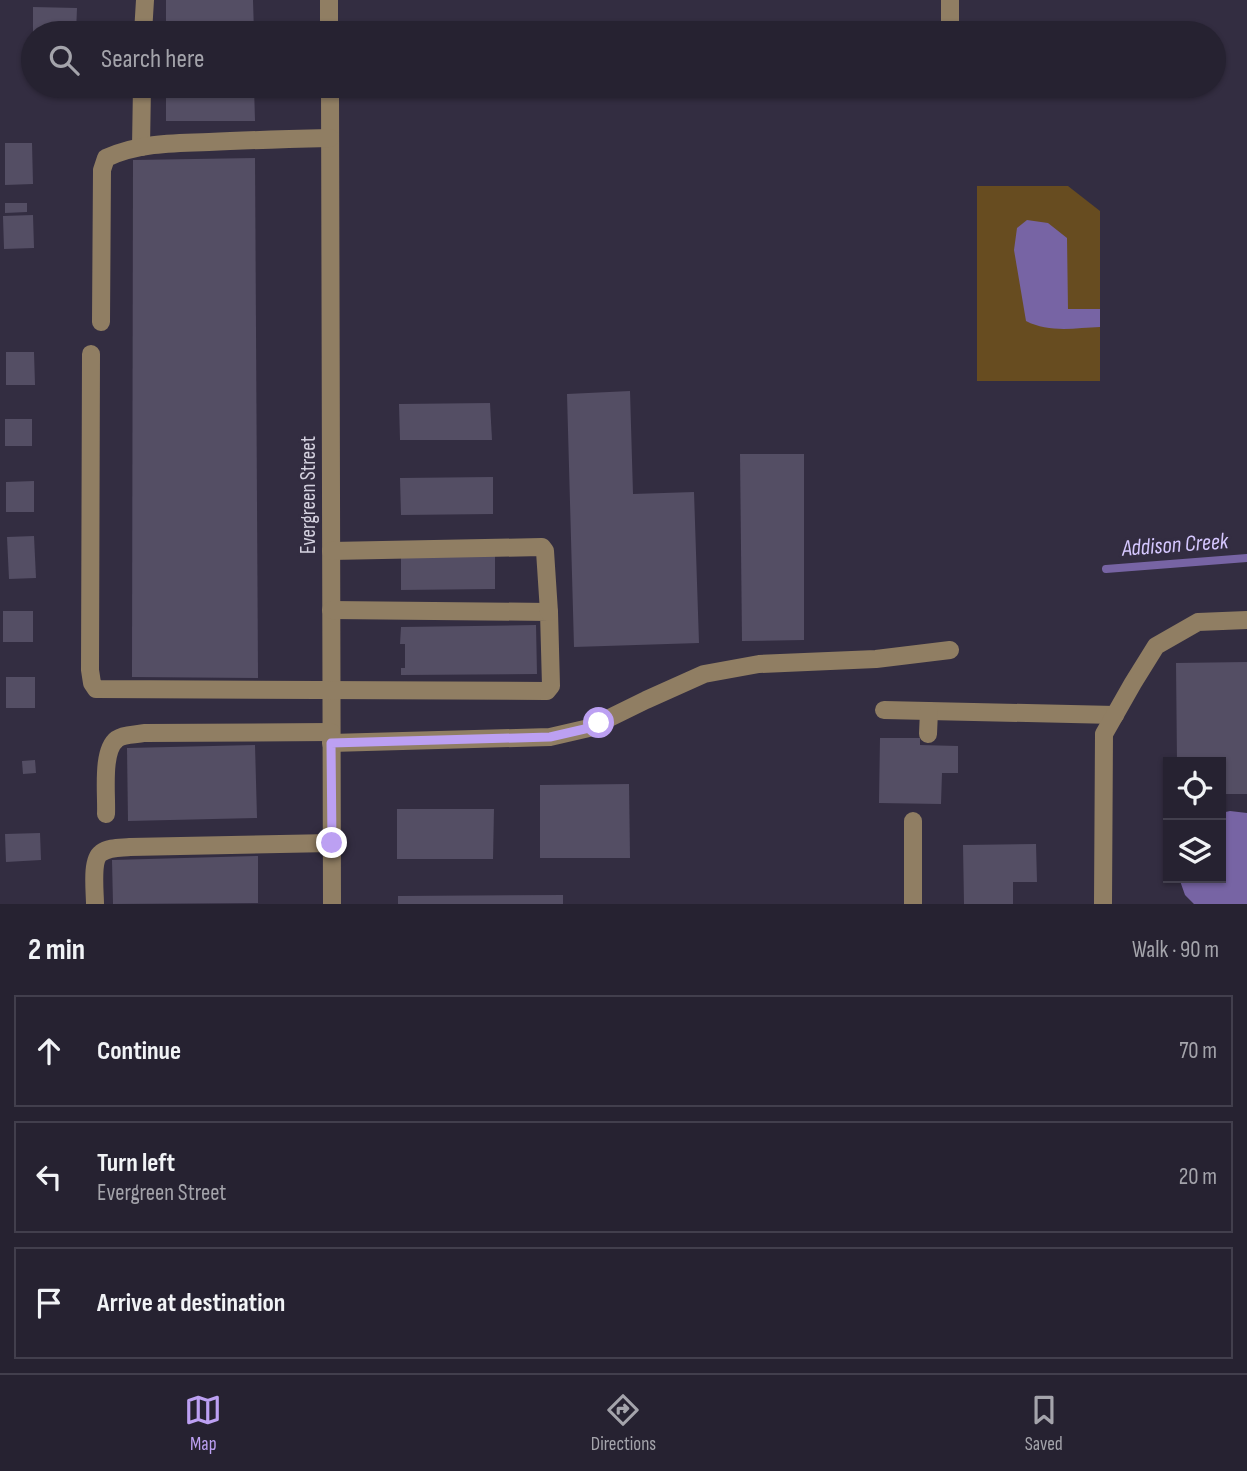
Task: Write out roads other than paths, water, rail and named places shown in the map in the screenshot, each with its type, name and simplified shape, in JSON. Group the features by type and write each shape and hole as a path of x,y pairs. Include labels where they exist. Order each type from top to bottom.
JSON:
{"street":[{"path":"144,21 145,0"},
{"path":"329,0 330,21"},
{"path":"950,0 950,21"},
{"path":"141,147 142,98"},
{"name":"Evergreen Street","path":"330,98 332,904"},
{"path":"101,322 102,170 106,158 118,152 170,144 330,138"},
{"path":"91,354 90,670 96,689 547,691 551,687 549,612 545,551 542,547 331,551"},
{"path":"331,610 549,612"},
{"path":"1102,904 1104,734 1157,646 1198,622 1247,620"},
{"path":"106,814 107,760 110,746 120,737 144,733 331,737 550,737 589,728 704,674 759,664 876,659 950,650"},
{"path":"884,710 1115,715"},
{"path":"928,734 929,711"},
{"path":"913,821 913,904"},
{"path":"94,904 95,865 97,856 103,851 130,847 332,843"}],"waterway":[{"name":"Addison Creek","path":"1106,569 1247,558"}]}
